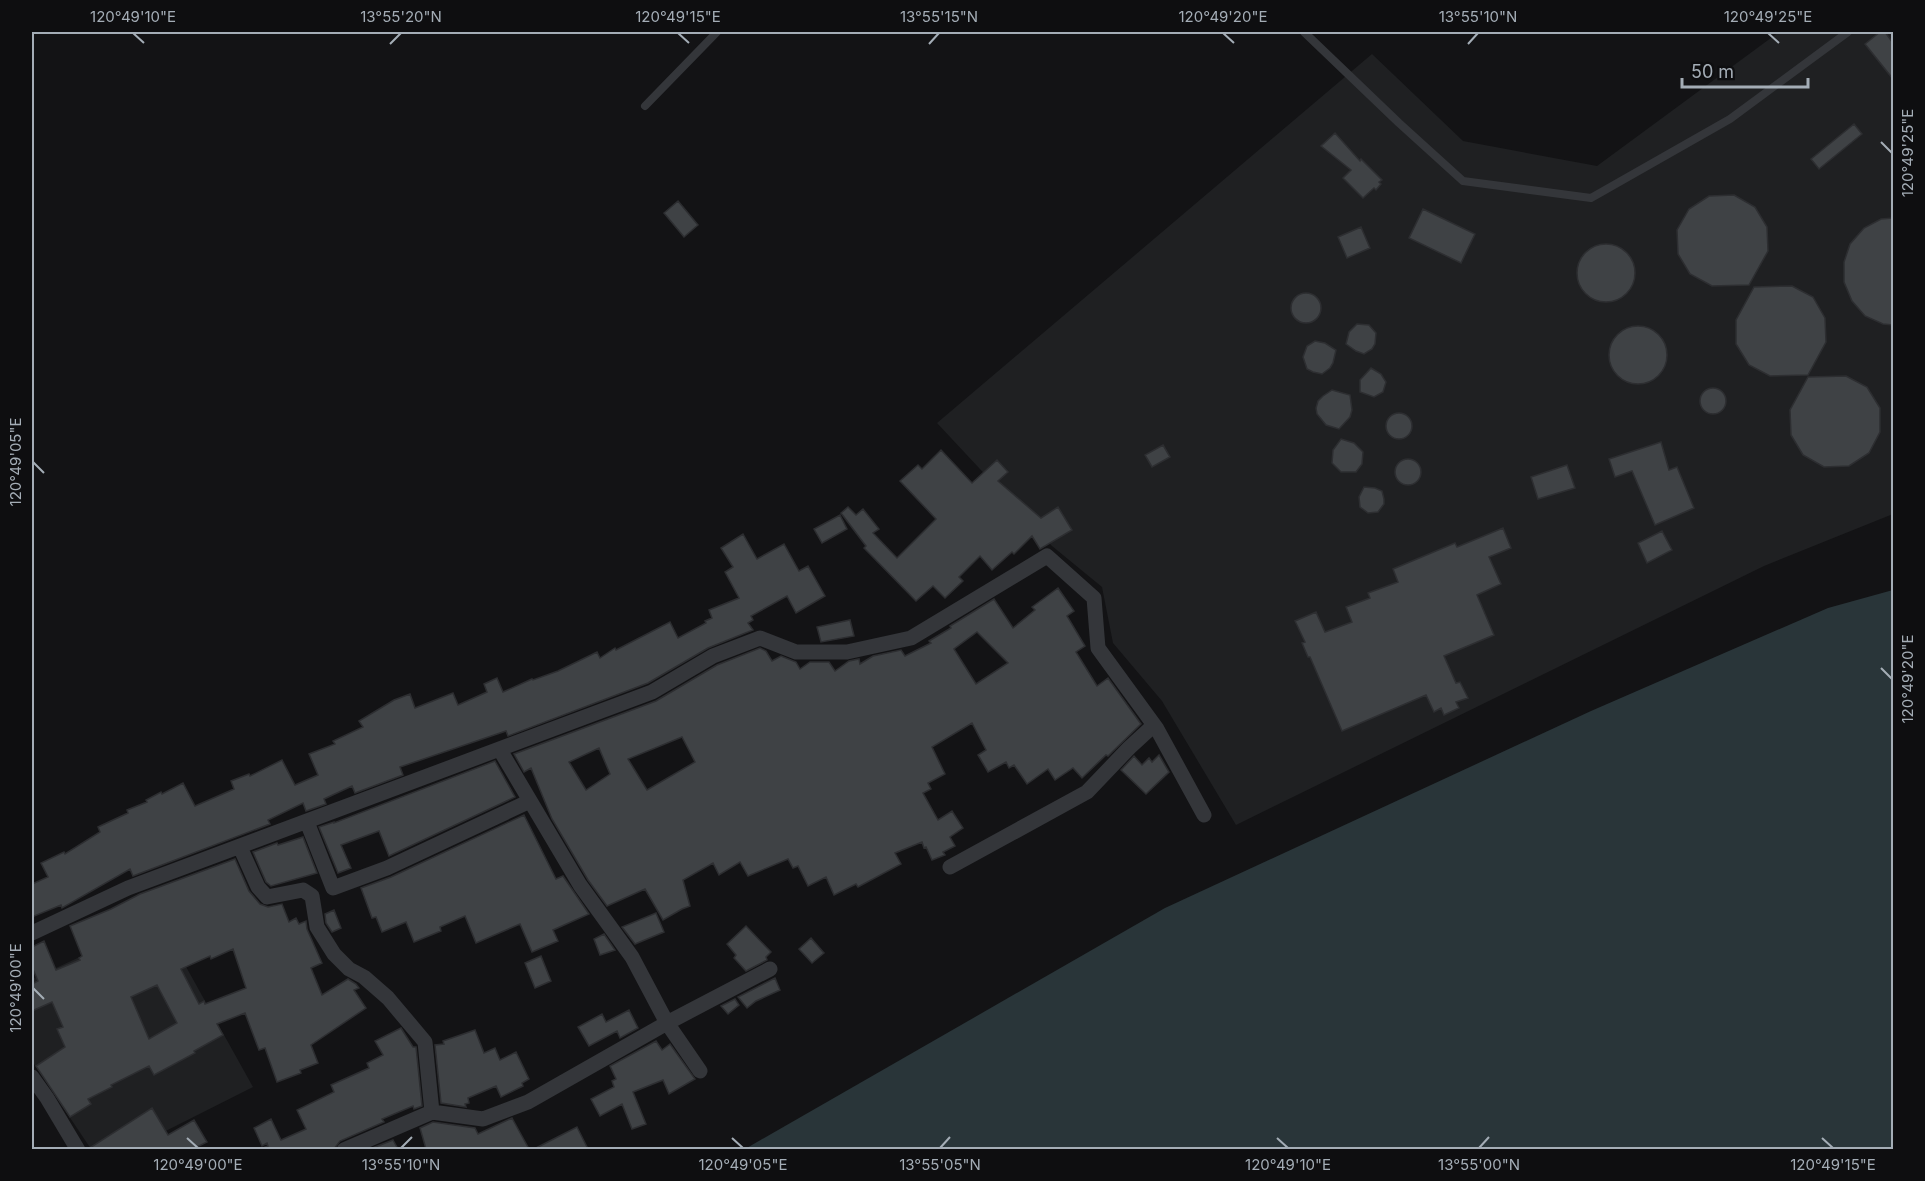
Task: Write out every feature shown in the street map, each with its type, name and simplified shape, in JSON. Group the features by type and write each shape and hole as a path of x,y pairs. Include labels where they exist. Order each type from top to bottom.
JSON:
{"street":[{"path":"32,933 128,888 652,692 713,656 760,638 796,652 847,652 911,638 1047,556 1094,598 1098,648 1154,725 1204,815"},
{"path":"950,867 1087,792 1154,725"},
{"path":"500,750 580,885 632,957 667,1023 700,1071"},
{"path":"307,822 333,888 387,868 530,801"},
{"path":"240,847 258,887 267,897 303,890 312,896 317,927 334,954 349,969 364,977 388,998 425,1042 432,1112"},
{"path":"344,1149 432,1112 483,1119 528,1102 667,1023 770,969"},
{"path":"32,1077 78,1149"}],"lane":[{"path":"645,106 717,32"},
{"path":"1304,32 1463,181 1591,198 1730,119 1848,32"}],"shaded area":[{"path":"1779,32 1893,32 1893,514 1764,566 1236,825 1162,701 1113,643 1102,587 1052,546 937,423 1372,54 1463,141 1597,166"},
{"path":"1893,590 1893,1149 745,1149 1165,908 1591,711 1828,608"},
{"path":"160,920 253,1087 130,1149 91,1149 32,1061 32,979"}],"building":[{"path":"1880,32 1885,32 1893,43 1893,79 1865,44"},
{"path":"1854,124 1862,134 1819,169 1811,159"},
{"path":"1335,133 1360,161 1361,159 1382,180 1376,190 1374,188 1363,198 1343,178 1351,170 1321,146"},
{"path":"1734,195 1755,207 1767,227 1768,251 1749,285 1712,286 1690,274 1678,254 1677,230 1689,209 1709,196"},
{"path":"678,201 698,225 684,237 664,213"},
{"path":"1423,209 1475,234 1461,263 1409,238"},
{"path":"1893,218 1893,325 1883,324 1865,316 1852,301 1844,282 1844,262 1850,244 1864,228 1881,219"},
{"path":"1361,227 1370,248 1347,258 1338,237"},
{"path":"1606,244 1622,249 1630,257 1635,273 1630,289 1622,297 1606,302 1590,297 1582,289 1577,273 1582,257 1590,249"},
{"path":"1792,286 1813,297 1825,318 1826,342 1808,375 1770,376 1749,365 1736,344 1736,320 1754,287"},
{"path":"1306,293 1317,297 1321,308 1317,319 1306,323 1295,319 1291,308 1295,297"},
{"path":"1357,324 1369,325 1376,333 1375,344 1364,354 1346,344 1349,332"},
{"path":"1638,326 1654,331 1662,339 1667,355 1662,371 1654,379 1638,384 1622,379 1614,371 1609,355 1614,339 1622,331"},
{"path":"1315,341 1325,343 1336,350 1333,363 1322,374 1307,369 1303,357 1307,346"},
{"path":"1371,368 1381,374 1386,382 1383,392 1374,397 1360,392 1360,380"},
{"path":"1846,376 1867,387 1880,408 1880,432 1869,453 1849,466 1824,467 1803,455 1791,435 1790,410 1808,377"},
{"path":"1713,388 1722,392 1726,401 1722,410 1713,414 1704,410 1700,401 1704,392"},
{"path":"1332,390 1350,395 1352,410 1350,417 1339,429 1326,425 1317,414 1318,401"},
{"path":"1399,413 1408,417 1412,426 1408,435 1399,439 1390,435 1386,426 1390,417"},
{"path":"1341,439 1354,443 1363,452 1362,464 1356,472 1341,472 1332,463 1333,450"},
{"path":"1661,442 1669,470 1677,467 1694,508 1655,525 1632,471 1615,477 1609,459"},
{"path":"1163,445 1170,457 1152,467 1145,455"},
{"path":"941,450 972,483 997,460 1008,472 998,481 1041,518 1058,507 1072,530 1040,549 1032,536 1014,554 1012,552 992,570 980,556 959,577 963,581 945,598 933,586 916,601 864,548 866,546 841,513 848,507 856,515 863,509 879,529 873,533 897,558 936,519 900,481 918,465 922,469"},
{"path":"1408,459 1417,463 1421,472 1417,481 1408,485 1399,481 1395,472 1399,463"},
{"path":"1567,465 1575,488 1538,499 1531,477"},
{"path":"1364,487 1382,491 1384,504 1378,512 1368,513 1360,507 1359,497"},
{"path":"840,515 847,529 822,543 814,529"},
{"path":"1503,528 1511,548 1489,557 1501,584 1477,595 1494,635 1444,656 1456,683 1460,682 1468,698 1456,702 1459,708 1444,715 1441,708 1434,712 1426,695 1342,731 1302,643 1305,642 1295,621 1316,612 1325,632 1352,622 1346,607 1370,598 1368,593 1398,582 1393,569 1455,543 1457,547"},
{"path":"1662,531 1672,550 1647,563 1638,543"},
{"path":"743,534 757,559 784,544 799,571 808,566 825,596 796,613 787,596 751,616 753,620 748,623 753,630 708,648 648,683 508,736 506,731 400,767 403,775 355,793 352,786 324,799 326,804 306,811 303,803 268,820 270,824 133,876 130,869 62,908 61,905 32,917 32,884 48,877 41,863 64,852 65,854 100,832 98,827 128,813 127,810 147,802 146,800 161,792 162,794 183,783 195,806 234,789 231,781 249,774 250,776 282,760 295,785 318,775 309,754 335,744 333,741 363,727 359,721 394,700 410,694 415,708 453,693 458,705 487,692 484,684 497,678 503,692 532,679 558,671 597,652 600,658 615,648 616,650 670,622 678,638 706,623 705,621 712,618 709,610 739,598 725,572 733,567 721,548"},
{"path":"1058,588 1074,611 1067,616 1085,646 1076,652 1097,686 1108,678 1141,724 1082,778 1073,768 1055,780 1048,769 1027,784 1014,765 1009,768 1006,762 988,772 978,755 986,750 972,723 932,747 945,774 928,783 931,789 923,793 938,820 952,811 963,828 950,837 955,846 943,852 945,855 932,860 922,842 895,853 901,864 858,887 856,884 834,895 826,877 808,886 798,866 793,868 788,859 748,876 740,862 719,875 713,863 683,880 690,906 663,920 645,889 607,906 588,880 552,819 531,768 524,772 514,754 656,701 717,665 760,648 766,651 772,661 781,656 796,662 800,669 810,662 829,662 835,671 849,661 859,659 860,664 873,656 901,650 905,656 931,643 929,641 951,628 950,626 994,599 1013,628 1035,610 1032,607","holes":["977,632 1008,663 976,684 954,649","682,737 695,762 647,790 628,759","599,748 610,774 586,790 569,762"]},
{"path":"850,620 854,636 821,642 817,627"},
{"path":"1159,755 1169,772 1146,794 1121,770 1134,756 1142,765 1149,758 1152,762"},
{"path":"495,761 515,797 389,856 379,831 341,845 351,868 338,873 319,827"},
{"path":"524,815 556,879 563,876 589,914 553,930 558,941 532,952 520,924 476,943 465,916 440,927 441,931 414,942 406,922 382,932 376,917 372,918 361,888 391,877"},
{"path":"303,837 317,873 271,886 266,882 253,852"},
{"path":"235,859 249,891 260,904 268,907 282,904 289,922 296,918 299,924 306,921 307,929 322,963 311,968 322,995 348,979 359,988 354,990 366,1008 311,1045 318,1063 300,1070 301,1073 277,1082 265,1048 259,1050 245,1013 217,1024 223,1035 194,1051 195,1053 154,1075 149,1066 111,1085 112,1087 88,1099 91,1104 70,1117 36,1066 65,1047 57,1029 63,1027 52,1002 32,1011 32,984 38,981 32,967 32,947 44,941 56,970 80,960 82,956 70,926 140,894","holes":["233,949 246,988 205,1004 204,1001 199,1004 181,969","157,985 177,1023 149,1039 131,997"]},
{"path":"334,910 341,928 332,932 326,923 325,914"},
{"path":"656,913 664,932 635,944 622,927"},
{"path":"746,926 771,952 766,957 767,960 746,971 734,958 736,955 727,944"},
{"path":"604,934 615,950 600,955 594,939"},
{"path":"811,938 824,953 812,963 799,949"},
{"path":"541,956 551,981 535,988 525,963"},
{"path":"775,978 780,990 756,1001 747,1008 738,997"},
{"path":"735,999 739,1005 728,1014 721,1006"},
{"path":"629,1010 638,1028 620,1038 617,1031 589,1046 578,1027 602,1014 606,1022"},
{"path":"401,1028 413,1047 416,1047 422,1106 414,1109 413,1106 382,1119 384,1122 340,1141 334,1149 260,1149 268,1146 267,1143 262,1146 254,1128 271,1119 281,1140 306,1129 297,1110 334,1092 331,1085 369,1068 367,1063 383,1055 375,1041"},
{"path":"475,1030 484,1053 495,1048 500,1060 516,1052 529,1079 522,1083 523,1086 501,1097 496,1086 468,1098 469,1103 465,1104 466,1107 441,1103 435,1045 444,1044 443,1041"},
{"path":"656,1041 662,1050 670,1044 695,1079 669,1094 663,1080 633,1092 646,1124 632,1129 622,1104 600,1116 591,1099 614,1087 612,1081 616,1079 610,1066"},
{"path":"152,1108 168,1135 194,1120 207,1142 193,1149 88,1149"},
{"path":"512,1118 529,1149 426,1149 420,1128 433,1122 475,1128 478,1134"},
{"path":"577,1127 588,1149 534,1149"},
{"path":"393,1140 398,1149 370,1149"}]}
